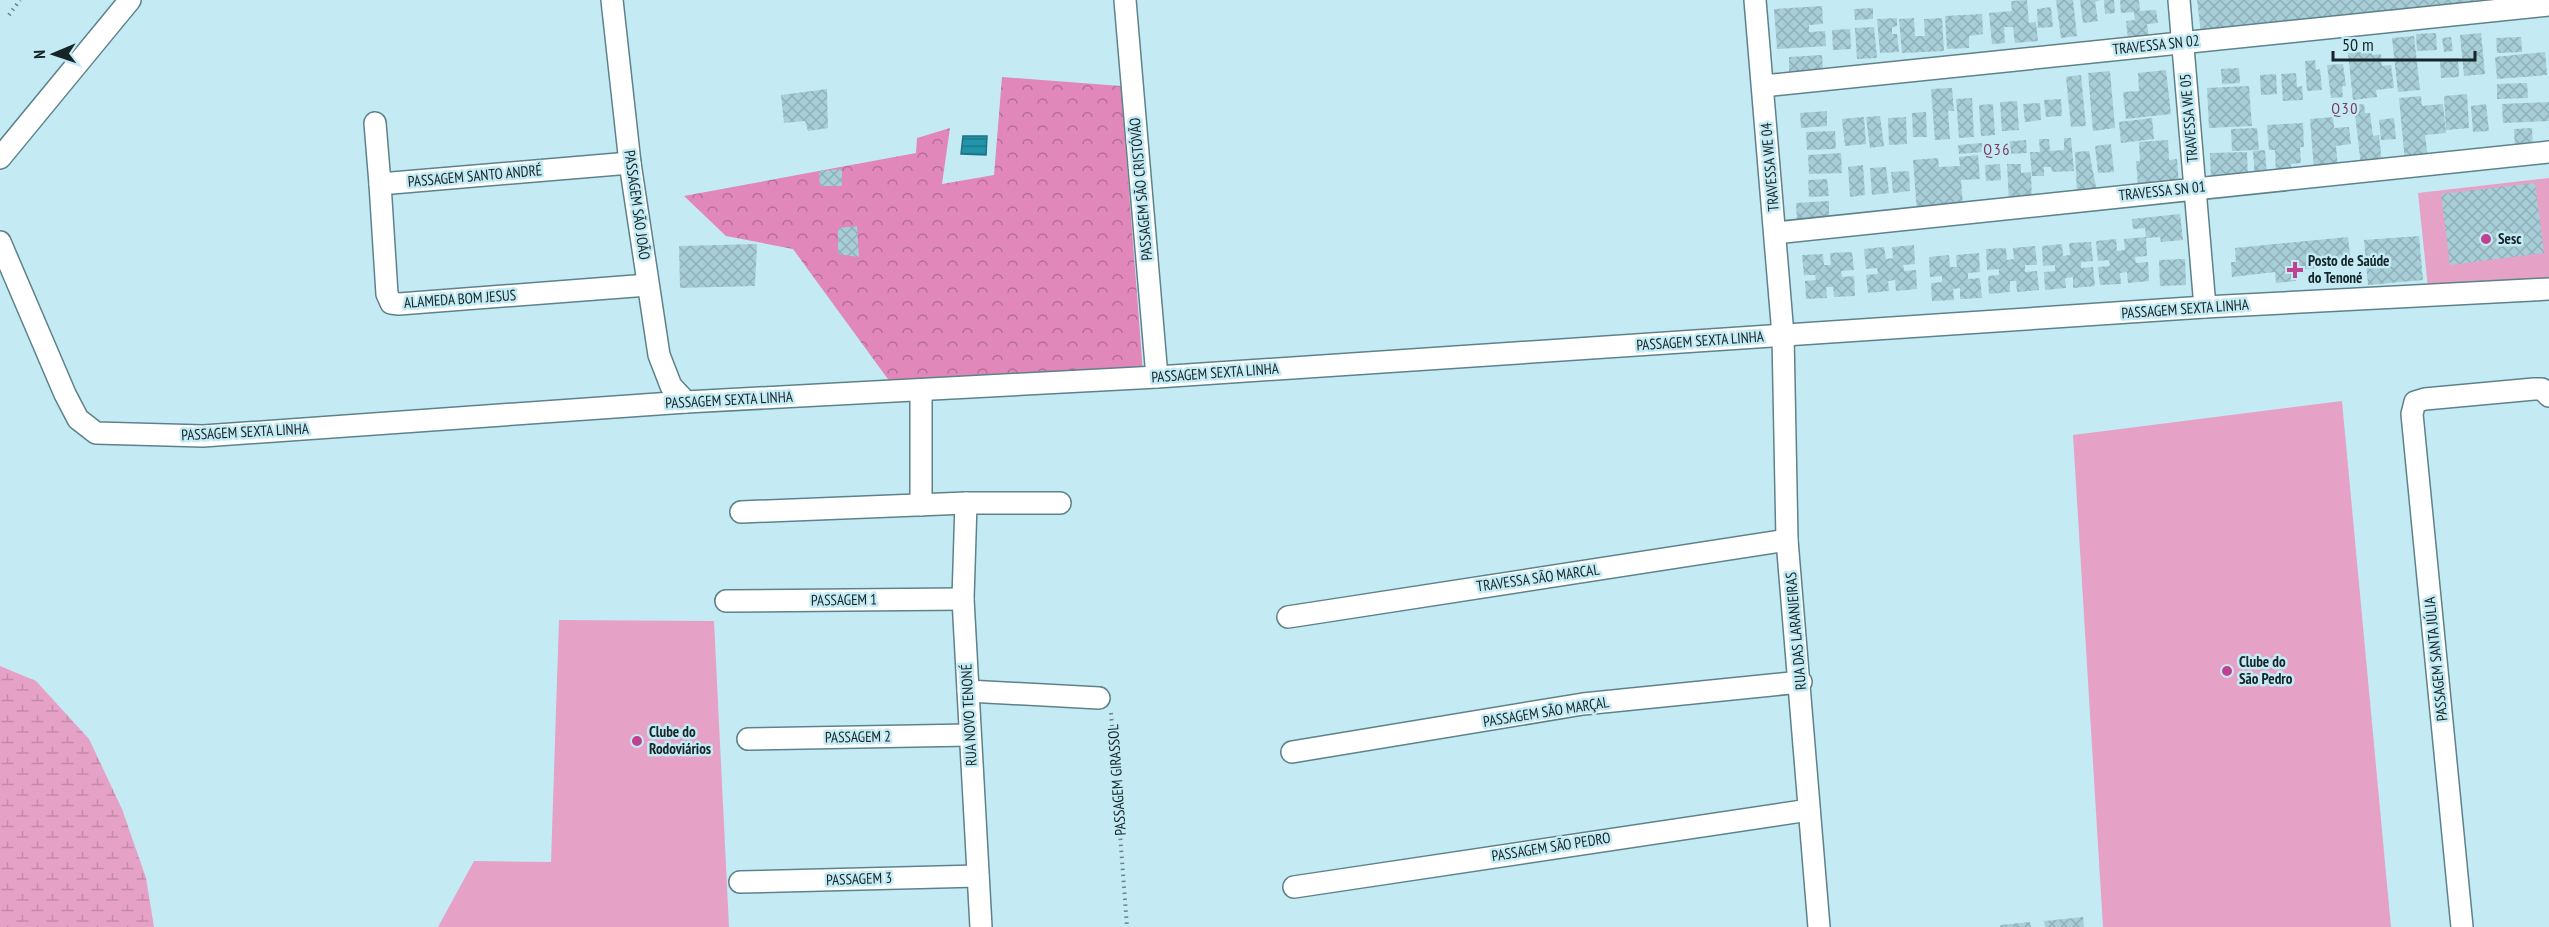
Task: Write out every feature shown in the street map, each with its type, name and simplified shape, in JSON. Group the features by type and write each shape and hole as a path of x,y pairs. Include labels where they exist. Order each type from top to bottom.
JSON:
{"street":[{"path":"0,158 129,0"},
{"name":"PASSAGEM SÃO JOÃO","path":"612,0 630,163 658,355 671,386 686,402"},
{"name":"PASSAGEM SÃO CRISTÓVÃO","path":"1125,0 1157,377"},
{"name":"TRAVESSA WE 04","path":"1755,0 1783,335"},
{"name":"TRAVESSA WE 05","path":"2179,0 2205,307"},
{"name":"TRAVESSA SN 02","path":"1763,86 2549,5"},
{"path":"375,123 380,184"},
{"name":"TRAVESSA SN 01","path":"1775,233 2195,187 2549,152"},
{"name":"PASSAGEM SANTO ANDRÉ","path":"380,184 630,163"},
{"name":"ALAMEDA BOM JESUS","path":"380,184 387,294 392,303 648,285"},
{"name":"PASSAGEM SEXTA LINHA","path":"0,242 65,394 78,419 96,433 203,436 686,402 1157,377 2205,307 2549,289"},
{"name":"RUA DAS LARANJEIRAS","path":"1783,335 1787,540 1801,682 1819,927"},
{"name":"PASSAGEM SANTA JÚLIA","path":"2462,927 2412,414 2415,402 2425,399 2534,389 2542,389 2549,396"},
{"path":"921,391 921,505"},
{"path":"741,512 966,503 1060,503"},
{"name":"RUA NOVO TENONÉ","path":"966,503 963,599 981,927"},
{"name":"TRAVESSA SÃO MARCAL","path":"1288,617 1787,540"},
{"name":"PASSAGEM 1","path":"726,601 963,599"},
{"name":"PASSAGEM SÃO MARÇAL","path":"1292,752 1583,704 1801,682"},
{"path":"968,691 1099,698"},
{"name":"PASSAGEM 2","path":"748,739 969,735"},
{"name":"PASSAGEM SÃO PEDRO","path":"1294,886 1809,810"},
{"name":"PASSAGEM 3","path":"740,882 978,876"}],"path":[{"path":"9,15 21,0"},
{"name":"PASSAGEM GIRASSOL","path":"1099,698 1107,704 1113,718 1127,927"}],"green space":[{"path":"1002,77 1121,86 1143,373 893,386 793,249 726,236 684,196 916,153 917,138 950,128 942,184 994,175"},
{"name":"Sesc","path":"2549,178 2549,284 2428,288 2418,193"},
{"name":"Clube do São Pedro","path":"2342,401 2391,927 2103,927 2073,435"},
{"name":"Clube do Rodoviários","path":"559,620 714,621 729,927 438,927 474,861 551,862"},
{"path":"0,666 36,681 89,739 122,809 146,878 154,927 0,927"}],"water":[{"path":"963,136 987,136 986,155 961,154"}],"building":[{"path":"2027,0 2029,23 2036,22 2038,41 2015,43 2013,27 2004,27 2005,43 1992,44 1989,13 2012,11 2011,1"},
{"path":"2056,0 2073,0 2077,36 2061,38"},
{"path":"2080,0 2100,0 2095,2 2098,21 2083,23"},
{"path":"2104,0 2114,0 2115,13 2105,14"},
{"path":"2120,0 2139,0 2140,11 2156,10 2158,23 2147,24 2149,37 2128,39 2126,21 2135,20 2134,12 2121,13"},
{"path":"2197,0 2497,0 2201,33"},
{"path":"1822,6 1823,24 1809,25 1809,32 1825,31 1826,46 1777,49 1774,9"},
{"path":"2051,7 2053,27 2038,28 2037,9"},
{"path":"1873,8 1873,19 1855,20 1854,9"},
{"path":"1982,14 1983,34 1969,36 1969,48 1947,49 1945,16"},
{"path":"1897,18 1897,26 1892,27 1892,34 1897,34 1899,52 1880,53 1877,19"},
{"path":"1914,18 1915,36 1925,36 1924,19 1942,18 1944,51 1902,53 1899,19"},
{"path":"1874,27 1877,58 1857,59 1855,28"},
{"path":"1850,29 1851,49 1833,50 1832,30"},
{"path":"2436,33 2437,50 2417,51 2416,34"},
{"path":"2481,33 2485,74 2464,76 2460,35"},
{"path":"2414,36 2420,90 2398,92 2392,38"},
{"path":"2451,37 2453,51 2444,52 2442,38"},
{"path":"2521,37 2522,52 2497,53 2496,38"},
{"path":"2372,51 2372,55 2381,54 2382,66 2391,65 2394,88 2376,90 2377,97 2353,100 2348,53"},
{"path":"2545,52 2547,75 2497,79 2495,57"},
{"path":"1822,55 1823,69 1789,72 1789,57"},
{"path":"2458,58 2459,77 2441,78 2440,59"},
{"path":"2315,60 2316,70 2320,69 2322,90 2307,91 2305,61"},
{"path":"2343,64 2346,86 2342,86 2343,97 2331,98 2327,65"},
{"path":"2239,68 2240,83 2222,84 2221,69"},
{"path":"2166,70 2171,114 2126,119 2123,92 2139,91 2138,73"},
{"path":"2110,71 2115,128 2093,131 2088,73"},
{"path":"2296,73 2297,87 2302,86 2303,100 2283,101 2281,74"},
{"path":"2276,74 2277,94 2261,95 2260,75"},
{"path":"2081,75 2086,126 2071,127 2066,77"},
{"path":"2527,83 2528,98 2497,99 2497,84"},
{"path":"2249,86 2252,126 2209,128 2207,88"},
{"path":"1952,88 1954,111 1948,111 1950,139 1935,140 1931,89"},
{"path":"827,89 828,128 808,131 805,121 784,123 781,95"},
{"path":"2467,94 2469,128 2446,130 2444,96"},
{"path":"2421,96 2422,106 2443,104 2446,133 2425,135 2428,159 2405,162 2399,98"},
{"path":"1972,98 1974,137 1959,138 1956,99"},
{"path":"2061,99 2062,116 2046,117 2044,100"},
{"path":"2017,101 2019,130 2002,131 2000,102"},
{"path":"2549,102 2549,121 2503,123 2502,104"},
{"path":"2040,103 2041,120 2025,122 2023,104"},
{"path":"1993,104 1995,135 1981,136 1979,105"},
{"path":"2364,104 2365,113 2370,113 2373,136 2379,135 2382,164 2361,166 2354,105"},
{"path":"2486,104 2489,131 2473,132 2471,106"},
{"path":"1827,111 1827,126 1801,128 1800,113"},
{"path":"1926,112 1927,137 1913,137 1912,113"},
{"path":"1880,116 1884,146 1870,148 1866,117"},
{"path":"1864,117 1866,144 1845,146 1842,119"},
{"path":"1906,117 1907,144 1889,145 1888,118"},
{"path":"2333,117 2334,128 2349,127 2351,144 2336,146 2338,168 2314,170 2310,119"},
{"path":"2152,118 2154,139 2121,143 2119,122"},
{"path":"2394,118 2396,139 2381,140 2379,120"},
{"path":"2303,123 2304,147 2300,147 2301,163 2291,164 2291,172 2276,173 2275,150 2269,150 2267,125"},
{"path":"2257,128 2259,150 2232,151 2231,129"},
{"path":"2532,128 2533,149 2515,150 2514,129"},
{"path":"1835,131 1836,149 1807,150 1806,132"},
{"path":"2064,138 2071,138 2074,171 2052,172 2051,167 2044,167 2044,176 2032,176 2030,152 2040,152 2039,139 2049,139 2050,151 2064,150"},
{"path":"2026,140 2027,153 2005,154 2005,142"},
{"path":"2168,140 2169,160 2177,159 2179,184 2138,186 2136,161 2140,161 2139,142"},
{"path":"1982,143 1983,152 1959,154 1958,145"},
{"path":"2111,144 2114,172 2098,173 2095,146"},
{"path":"2265,150 2267,178 2255,179 2253,151"},
{"path":"2089,151 2097,192 2077,194 2075,152"},
{"path":"2247,152 2248,178 2211,179 2210,153"},
{"path":"1841,153 1842,173 1809,174 1808,155"},
{"path":"1978,155 1980,179 1961,180 1963,205 1917,212 1913,160 1938,158 1939,167 1960,166 1959,157"},
{"path":"2000,164 2001,180 1986,181 1985,165"},
{"path":"2007,164 2021,164 2021,173 2031,172 2032,200 2009,201"},
{"path":"1863,165 1865,195 1850,197 1848,167"},
{"path":"1886,167 1889,193 1872,195 1870,168"},
{"path":"842,169 842,186 820,186 819,171"},
{"path":"1909,171 1910,191 1893,193 1891,172"},
{"path":"1827,179 1829,196 1809,197 1808,180"},
{"path":"2535,183 2544,253 2450,265 2441,194"},
{"path":"1829,201 1829,219 1797,221 1796,203"},
{"path":"2180,214 2183,240 2161,242 2160,237 2146,238 2145,228 2133,229 2132,219"},
{"path":"857,226 859,257 838,254 838,228"},
{"path":"2419,236 2423,280 2368,285 2364,240"},
{"path":"2146,237 2147,256 2135,257 2136,263 2148,262 2149,281 2128,283 2127,272 2120,273 2121,284 2100,285 2098,267 2110,266 2109,260 2098,261 2096,241 2116,239 2117,251 2125,250 2124,239"},
{"path":"2348,237 2351,265 2295,270 2296,281 2276,283 2275,272 2232,277 2231,262 2236,262 2235,248"},
{"path":"2091,242 2093,261 2081,262 2081,268 2093,267 2095,286 2073,288 2073,277 2065,278 2066,288 2045,290 2044,272 2055,271 2055,265 2043,266 2042,246 2062,244 2063,256 2070,255 2069,243"},
{"path":"757,244 755,286 680,288 679,246"},
{"path":"1914,245 1915,264 1903,265 1904,271 1916,270 1917,289 1896,291 1895,280 1888,281 1889,291 1868,293 1866,275 1878,274 1877,268 1866,269 1864,249 1884,247 1886,259 1893,258 1892,247"},
{"path":"2035,246 2037,265 2025,265 2025,272 2037,271 2039,290 2017,292 2016,281 2010,281 2010,292 1989,294 1988,276 1999,275 1999,269 1987,270 1986,249 2006,248 2007,260 2014,259 2013,248"},
{"path":"1852,252 1854,270 1841,271 1842,277 1854,276 1855,296 1834,297 1833,287 1826,287 1827,298 1806,299 1805,281 1816,280 1815,275 1804,275 1802,255 1823,254 1824,265 1831,265 1830,253"},
{"path":"1979,253 1980,272 1968,273 1968,279 1980,278 1982,298 1960,299 1960,288 1953,289 1954,300 1932,301 1931,283 1942,282 1942,276 1930,277 1929,257 1949,255 1950,267 1957,267 1956,255"},
{"path":"2185,259 2186,285 2160,286 2159,260"},
{"path":"2083,917 2084,927 2045,927 2044,921"},
{"path":"2030,922 2031,927 2000,927 2000,925"}],"place":[{"name":"Sesc","path":"2486,239"},
{"name":"Posto de Saúde do Tenoné","path":"2295,270"},
{"name":"Clube do São Pedro","path":"2227,671"},
{"name":"Clube do Rodoviários","path":"637,741"}],"district":[{"name":"Q30","path":"2345,108"},
{"name":"Q36","path":"1997,149"}]}
